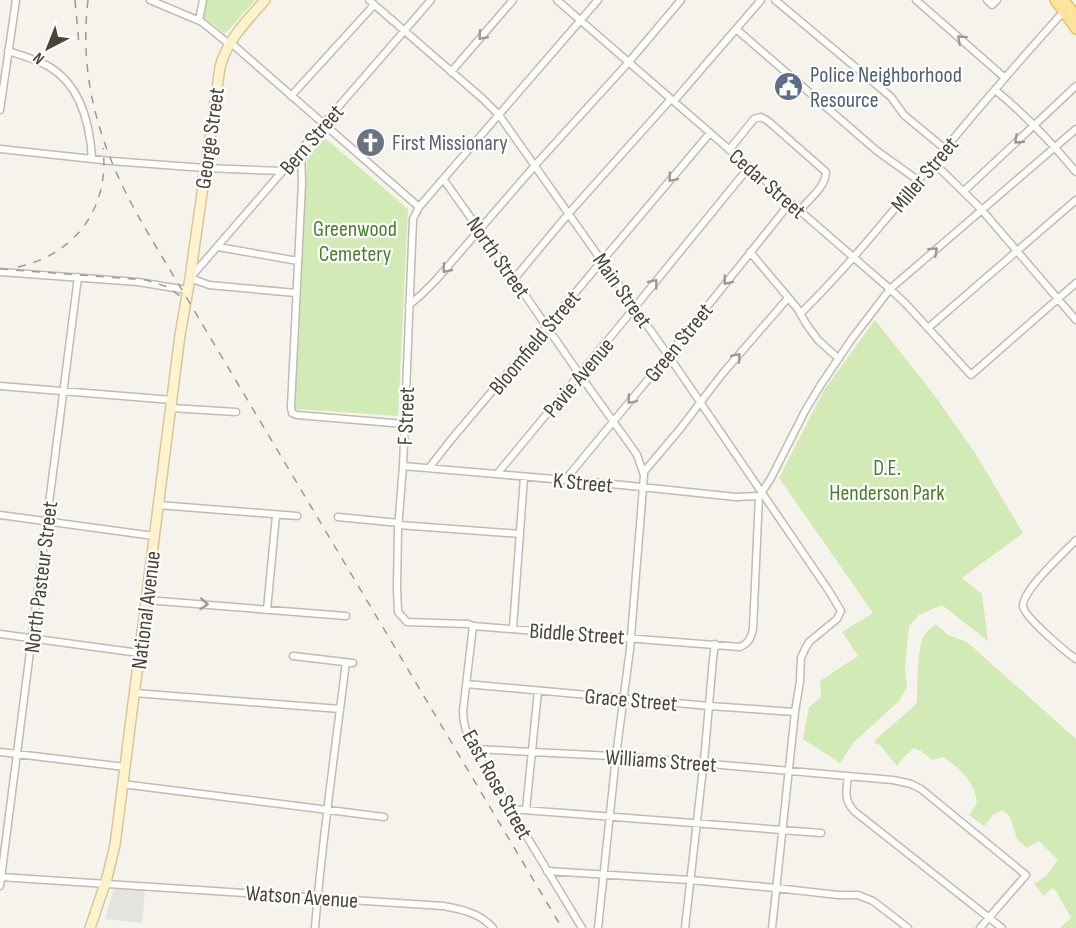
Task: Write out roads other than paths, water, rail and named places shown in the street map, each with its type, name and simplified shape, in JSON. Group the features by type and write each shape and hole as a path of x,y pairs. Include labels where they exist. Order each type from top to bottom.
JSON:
{"main road":[{"path":"1055,0 1076,16"},
{"path":"1065,6 1076,29"}],"street":[{"path":"0,110 16,0"},
{"path":"199,20 203,0"},
{"name":"George Street","path":"187,290 222,58 230,43 265,0"},
{"name":"Bern Street","path":"190,278 431,0"},
{"path":"451,72 513,0"},
{"name":"Cedar Street","path":"557,0 890,289 971,375 1058,299"},
{"path":"154,1 199,20 230,43 419,207 598,0"},
{"path":"409,305 436,280 681,0"},
{"path":"775,0 891,97 904,115 945,149"},
{"path":"916,0 1005,78"},
{"path":"514,279 569,213 736,29 757,1"},
{"path":"291,96 371,2"},
{"name":"Main Street","path":"371,2 499,115 668,355 761,495 830,591 841,611 837,619 809,642 805,649 801,658 795,712"},
{"name":"Miller Street","path":"801,314 919,181 1065,6"},
{"path":"736,29 877,151 919,181"},
{"path":"8,51 47,65 74,90 82,105 90,138 92,159"},
{"path":"964,191 1076,86"},
{"path":"995,90 1034,124 1076,172"},
{"path":"729,150 754,119 761,117 768,121 826,172 822,185 799,211"},
{"path":"761,495 805,411 838,358 890,289 1076,129"},
{"name":"Bloomfield Street","path":"429,468 710,133"},
{"path":"0,149 205,168 283,171"},
{"path":"301,151 302,183 292,413 405,424"},
{"path":"933,162 981,209 1076,320"},
{"name":"Pavie Avenue","path":"497,474 749,167"},
{"name":"North Street","path":"444,180 633,449 643,473 630,649 598,928"},
{"path":"928,328 1076,200"},
{"name":"Green Street","path":"565,480 790,202"},
{"name":"F Street","path":"407,622 398,612 397,605 399,524 413,219 419,207"},
{"path":"218,247 298,261"},
{"path":"750,252 801,314 818,340 838,358"},
{"path":"0,272 138,282 187,290"},
{"name":"North Pasteur Street","path":"0,886 78,278"},
{"path":"190,278 208,285 296,293"},
{"path":"1058,299 1076,283"},
{"name":"National Avenue","path":"90,928 115,845 187,290"},
{"path":"643,473 723,373 788,298"},
{"path":"0,386 64,391 236,412"},
{"name":"K Street","path":"403,466 736,497 761,495"},
{"path":"513,628 524,477"},
{"name":"Biddle Street","path":"407,622 468,624 740,646 747,644 753,629 761,495"},
{"path":"158,505 297,516"},
{"path":"0,515 154,536"},
{"path":"267,610 276,515"},
{"path":"338,517 520,534"},
{"path":"1076,540 1031,587 1023,604 1023,609 1030,618 1076,659"},
{"path":"146,600 346,616"},
{"name":"East Rose Street","path":"473,626 463,721 468,738 582,928"},
{"path":"0,634 139,653"},
{"path":"685,928 716,644"},
{"path":"293,656 350,663 340,709 315,928"},
{"name":"Grace Street","path":"466,684 795,712"},
{"path":"526,810 538,691"},
{"path":"134,693 340,709"},
{"path":"772,928 795,712"},
{"name":"Williams Street","path":"474,749 616,756 893,780 916,786 1026,875 989,918"},
{"path":"0,752 124,767"},
{"path":"848,777 846,798 854,811 1002,928"},
{"path":"122,783 384,817"},
{"path":"511,809 821,833"},
{"path":"548,871 690,880 858,895 869,899 908,928"},
{"name":"Watson Avenue","path":"1,877 443,906 476,914 493,928"},
{"path":"980,928 989,918"}],"railway":[{"path":"75,0 79,44"},
{"path":"88,0 86,49 92,96 104,142 130,200 151,239 562,928"},
{"path":"18,267 39,261 57,251 85,225 101,190 104,170 103,148"},
{"path":"0,269 146,280 168,287 185,300"}],"place":[{"name":"Police Neighborhood Resource","path":"789,87"},
{"name":"First Missionary","path":"371,142"}],"park label":[{"name":"Greenwood Cemetery","path":"355,240"},
{"name":"D.E. Henderson Park","path":"887,480"}]}
